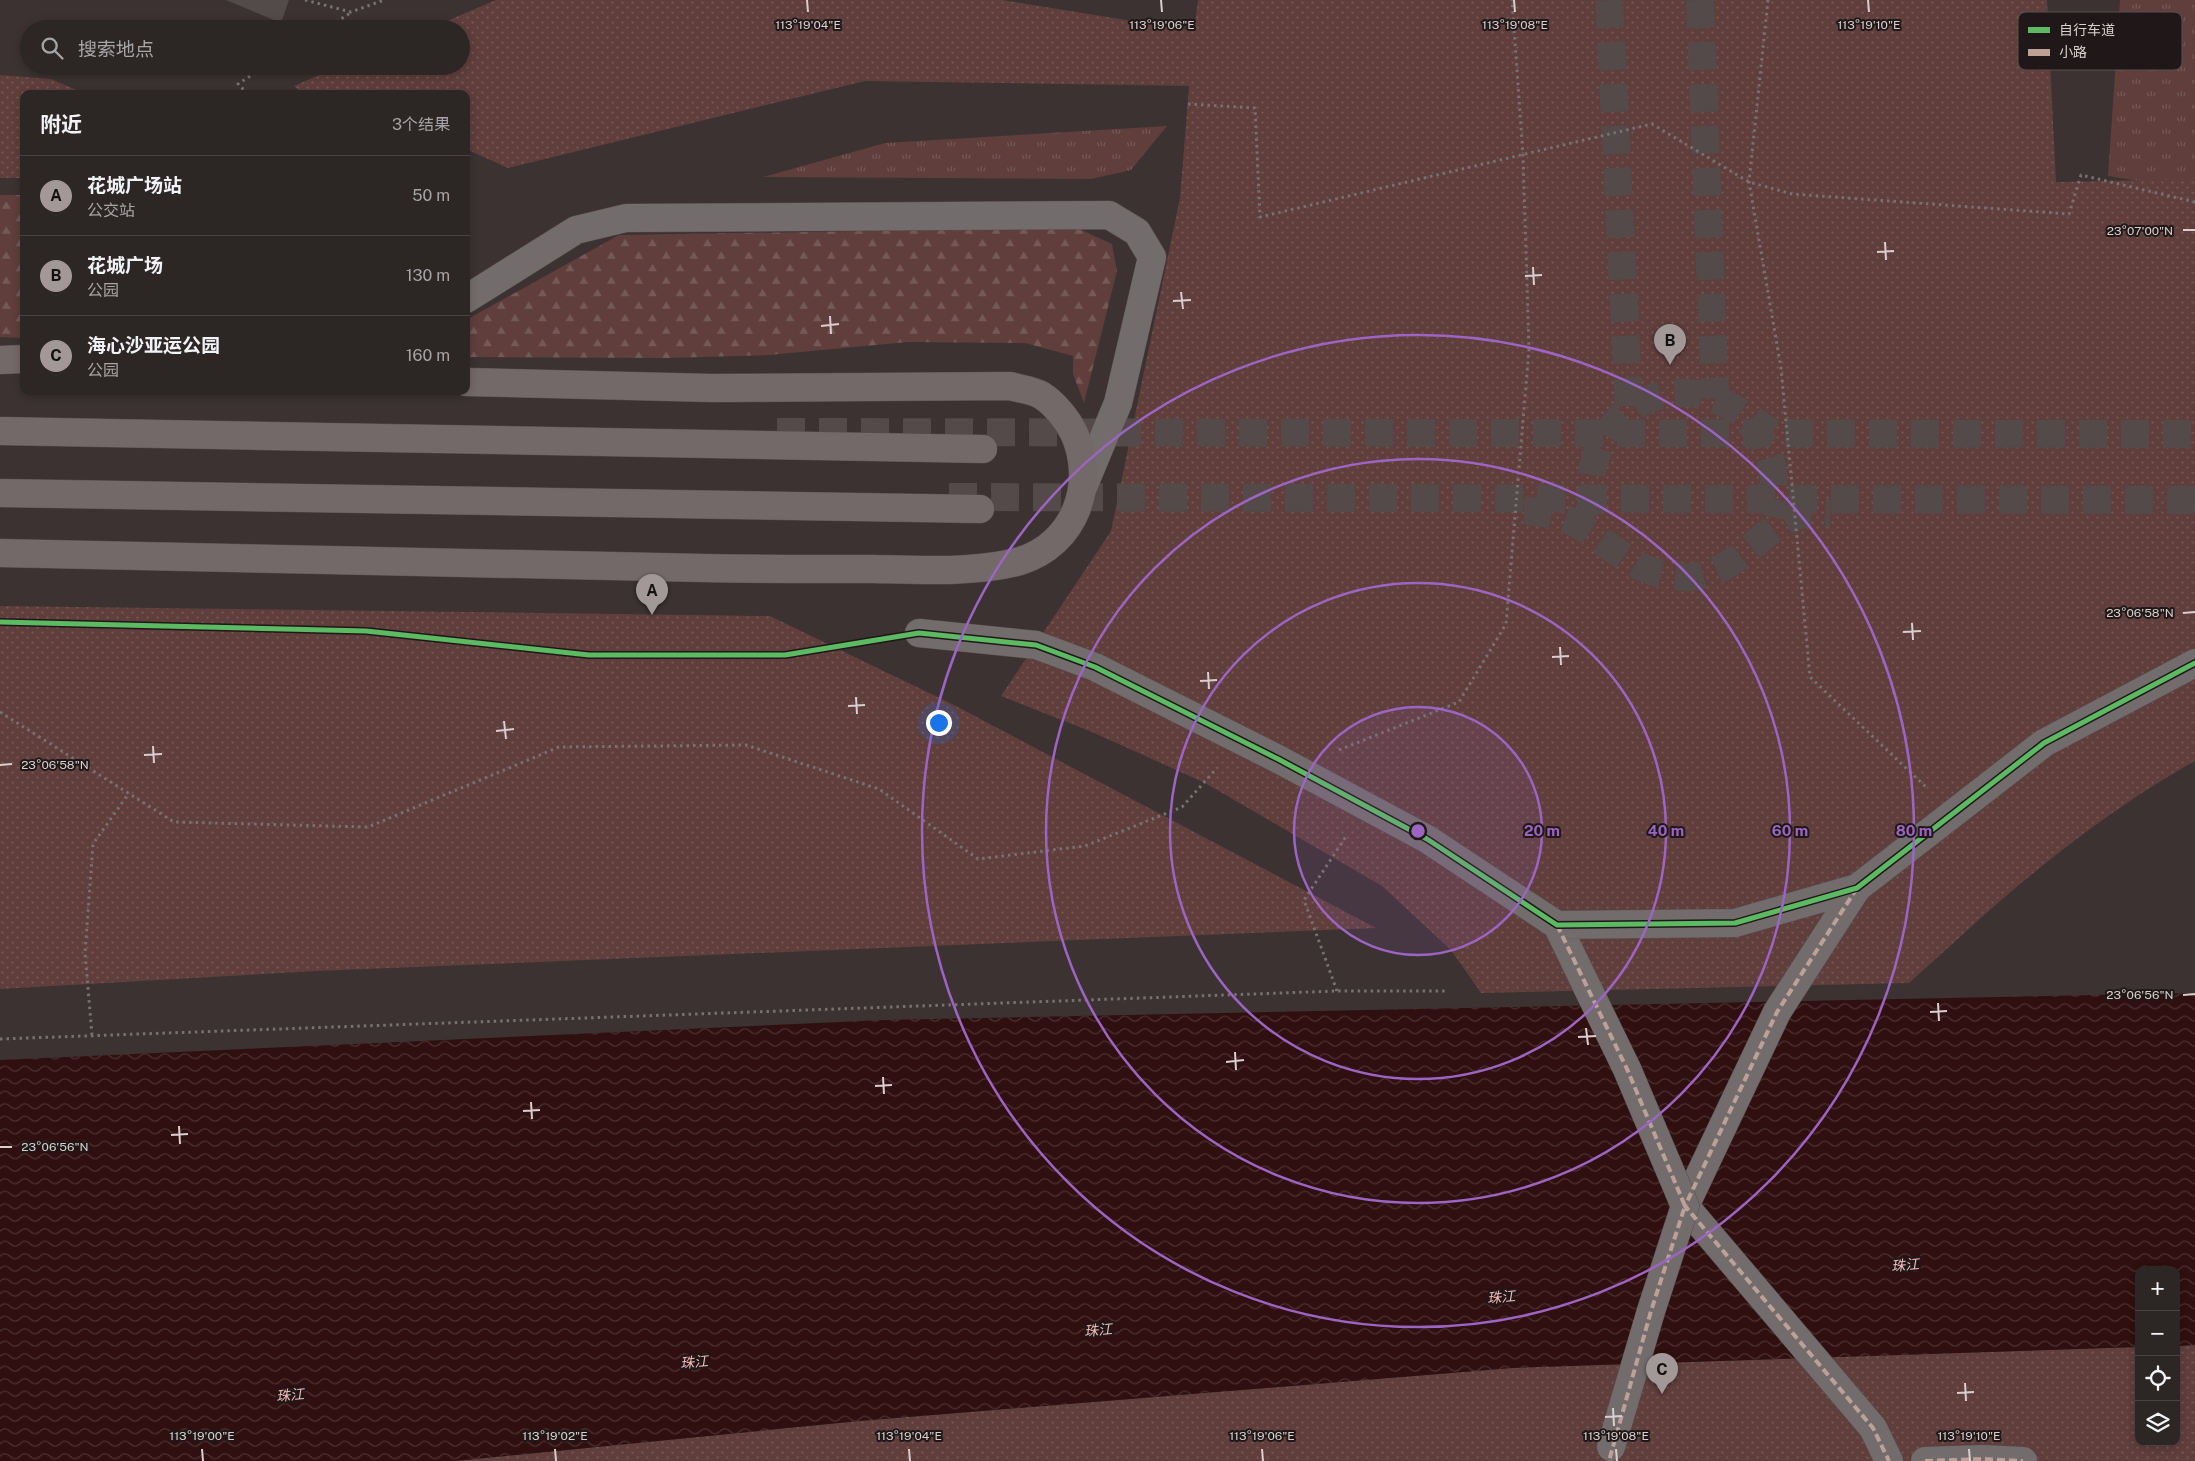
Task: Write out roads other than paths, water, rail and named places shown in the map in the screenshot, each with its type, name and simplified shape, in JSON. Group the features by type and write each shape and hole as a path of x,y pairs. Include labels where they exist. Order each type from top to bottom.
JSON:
{"main road":[{"path":"0,360 20,359"},
{"path":"0,553 724,568 931,570 991,566 1020,560 1042,551 1062,534 1076,512 1083,487 1083,458 1073,431 1060,412 1040,395 1010,386 711,388 470,382"},
{"path":"0,430 983,449"},
{"path":"0,493 980,509"}],"street":[{"path":"470,296 576,230 626,218 1109,215 1138,232 1152,257 1118,403 1083,487"},
{"path":"919,633 1036,645 1095,667 1294,768 1427,839 1557,925 1627,1069 1685,1206 1873,1428 1889,1461"},
{"path":"1610,1454 1651,1311 1685,1206 1778,1012 1857,888 1952,812 2044,743 2195,663"},
{"path":"1557,925 1735,923 1857,888"},
{"path":"1925,1461 1983,1459 2023,1461"}],"water":[{"name":"珠江","path":"2195,993 2195,1345 2180,1346 2180,1266 2135,1266 2135,1347 1512,1368 859,1421 455,1461 0,1461 0,1060 883,1020"}],"tunnel":[{"path":"1609,0 1629,409"},
{"path":"1700,0 1715,398"},
{"path":"1595,516 1590,491 1590,480 1595,458 1611,427 1622,415 1636,405 1651,398 1668,394 1698,394 1732,407 1772,433"},
{"path":"1748,422 1764,444 1772,466 1773,489 1769,516"},
{"path":"777,432 2195,434"},
{"path":"949,497 2195,500"},
{"path":"1524,511 1539,512 1569,520 1644,568 1657,573 1689,577 1707,574 1722,568 1776,527 1791,519 1807,513 1830,513"}],"place":[{"name":"花城广场","path":"1670,365"},
{"name":"花城广场站","path":"652,615"},
{"name":"海心沙亚运公园","path":"1662,1394"}]}
